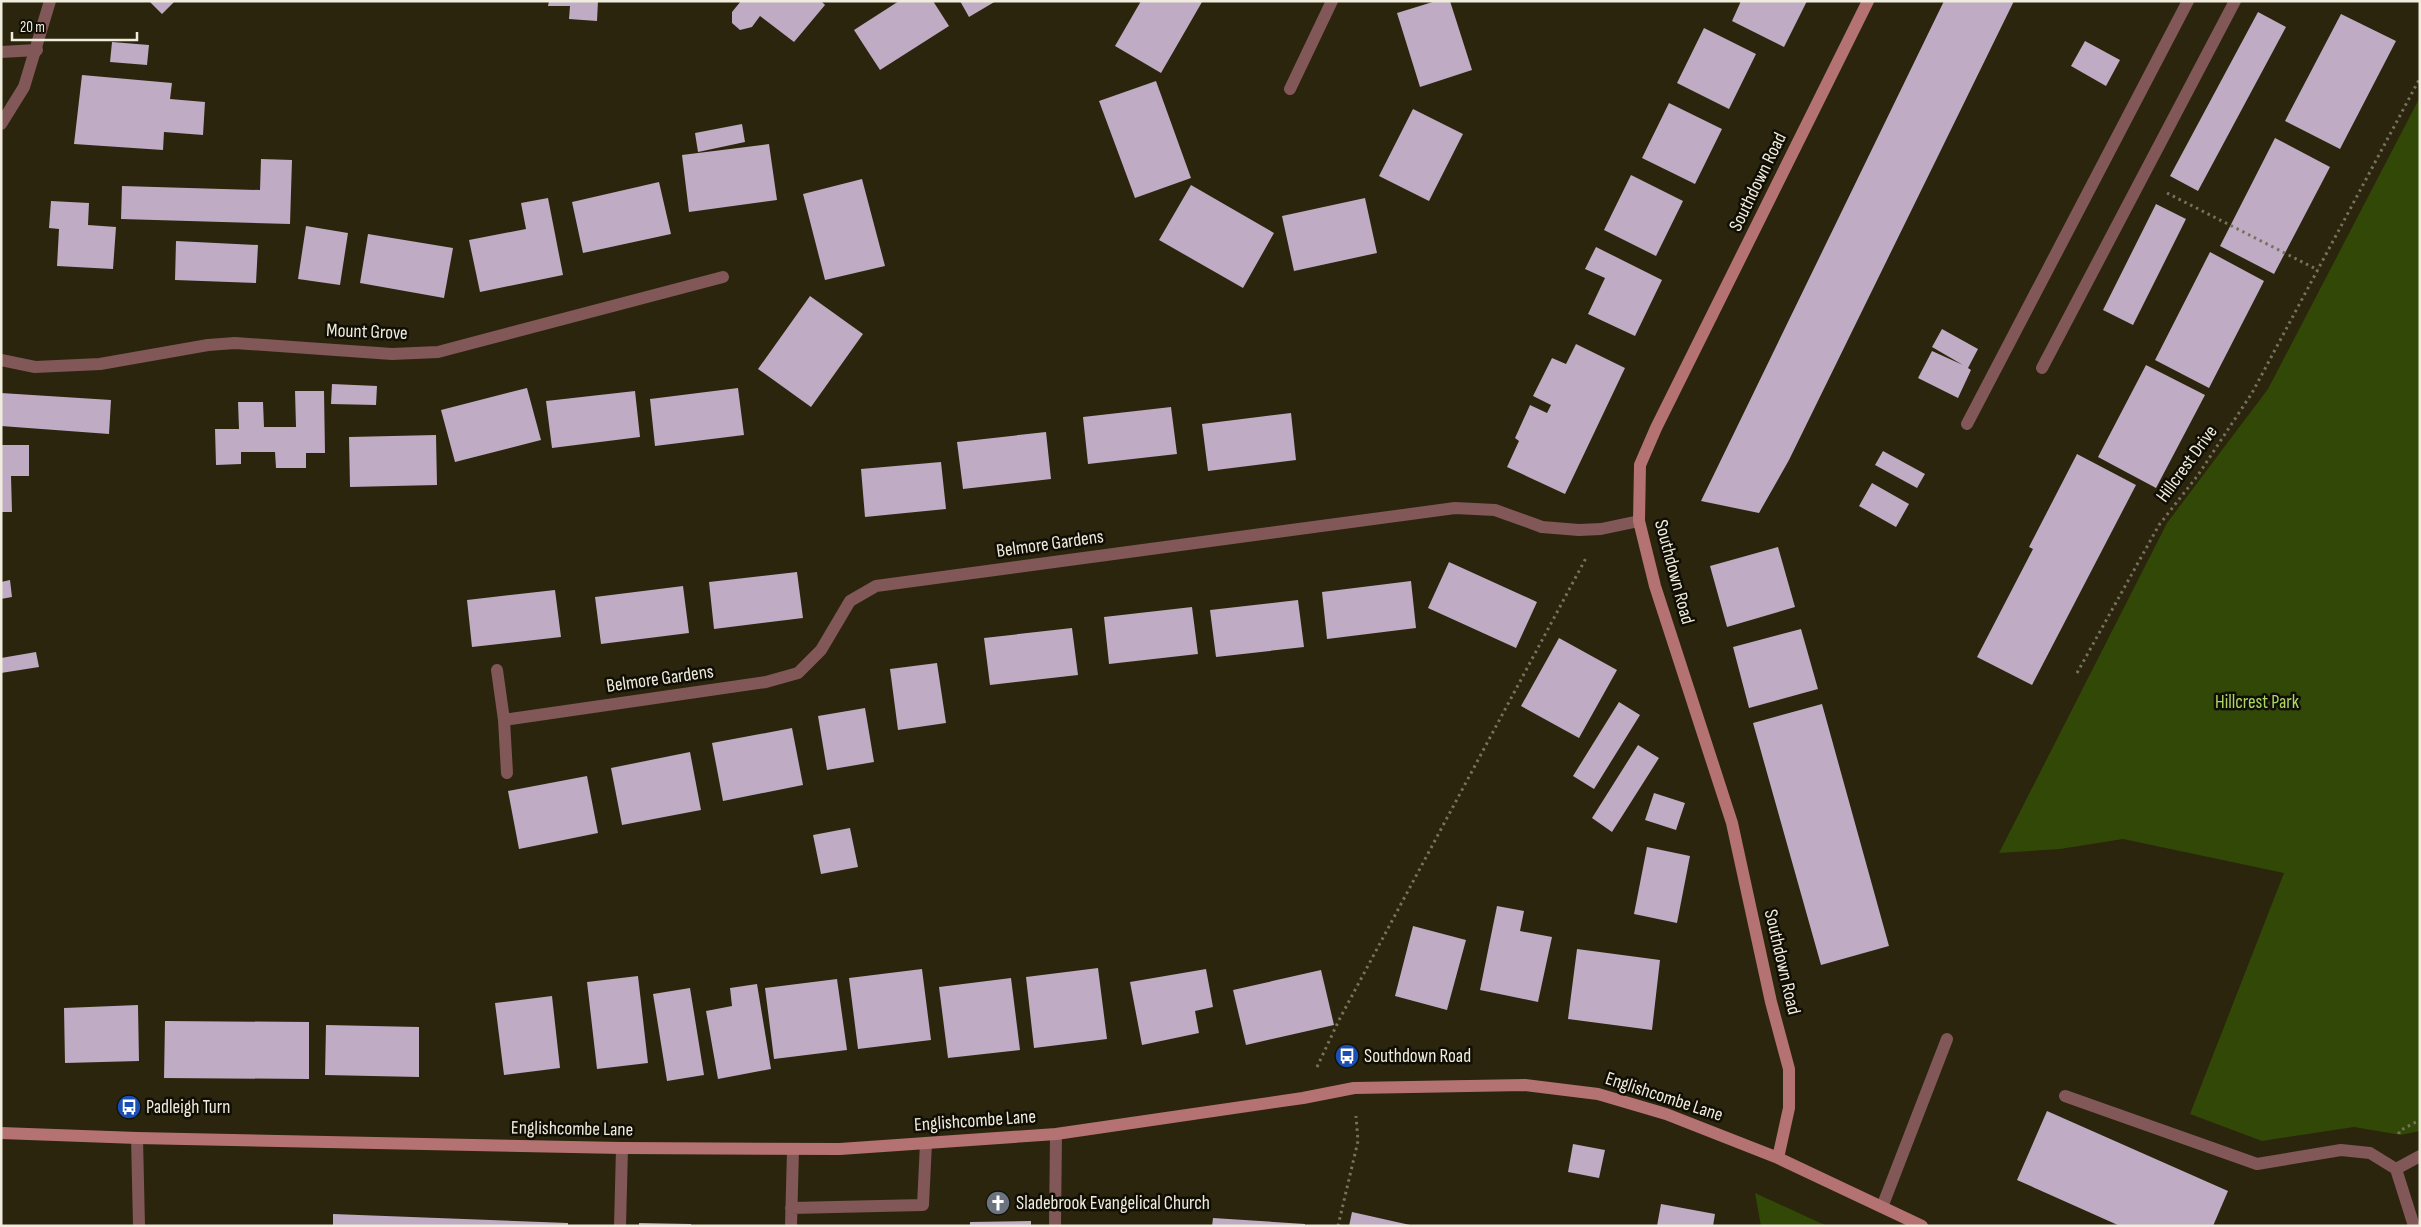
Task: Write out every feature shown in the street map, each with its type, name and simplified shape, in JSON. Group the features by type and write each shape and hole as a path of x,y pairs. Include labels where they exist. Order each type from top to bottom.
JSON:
{"street":[{"path":"1,124 24,86 37,50 50,1"},
{"path":"1290,90 1332,1"},
{"name":"Southdown Road","path":"1778,1158 1789,1108 1789,1069 1771,1002 1732,823 1655,586 1639,521 1640,465 1868,1"},
{"path":"1967,424 2188,1"},
{"path":"2042,368 2235,1"},
{"path":"1,52 37,50"},
{"name":"Mount Grove","path":"1,360 35,367 100,364 208,345 235,344 392,354 438,352 723,277"},
{"name":"Belmore Gardens","path":"504,720 766,682 798,673 821,650 850,601 876,586 1455,508 1495,510 1542,527 1579,530 1601,530 1639,521"},
{"path":"497,670 504,720 507,773"},
{"path":"1882,1207 1947,1039"},
{"name":"Englishcombe Lane","path":"1,1133 137,1138 622,1148 840,1149 1056,1134 1304,1098 1354,1088 1525,1086 1598,1094 1666,1114 1778,1158 1922,1226"},
{"path":"2065,1096 2257,1164 2341,1150 2370,1153 2396,1169 2414,1226"},
{"path":"1055,1226 1056,1134"},
{"path":"137,1138 139,1226"},
{"path":"792,1208 923,1205 926,1143"},
{"path":"620,1226 622,1148"},
{"path":"791,1226 793,1150"},
{"path":"2396,1169 2420,1156"}],"path":[{"name":"Hillcrest Drive","path":"2077,673 2159,525 2198,475 2252,393 2420,78"},
{"path":"2196,207 2318,270"},
{"path":"1325,1047 1601,530"},
{"path":"1338,1226 1358,1141 1354,1088"}],"green space":[{"name":"Hillcrest Park","path":"2420,97 2420,1131 2401,1135 2354,1127 2262,1141 2190,1114 2284,873 2123,839 2060,849 1999,853 2167,523 2268,389"},
{"path":"1755,1193 1827,1226 1761,1226"}],"building":[{"path":"149,1 175,1 162,14"},
{"path":"549,1 598,1 597,21 569,19 570,6 548,6"},
{"path":"741,1 821,1 825,5 794,42 760,16 752,27 740,30 732,23 732,12"},
{"path":"899,1 933,1 949,26 880,70 854,30"},
{"path":"960,1 996,1 969,17"},
{"path":"1141,1 1202,2 1161,73 1115,46"},
{"path":"1436,1 1450,1 1472,70 1420,87 1397,13"},
{"path":"1741,1 1807,1 1784,47 1732,21"},
{"path":"1944,1 2014,1 1789,460 1759,513 1701,501"},
{"path":"2258,12 2286,27 2198,191 2170,176"},
{"path":"2341,14 2396,41 2340,149 2285,121"},
{"path":"1704,28 1756,54 1729,109 1677,83"},
{"path":"2085,41 2120,60 2106,86 2071,66"},
{"path":"112,42 149,45 147,65 110,62"},
{"path":"82,75 172,83 170,99 205,102 203,135 164,132 163,150 74,144"},
{"path":"1156,81 1191,178 1135,198 1099,101"},
{"path":"1669,103 1722,129 1695,184 1642,158"},
{"path":"1413,109 1463,134 1429,201 1379,176"},
{"path":"742,124 745,142 698,152 695,133"},
{"path":"2275,138 2330,167 2274,274 2220,246"},
{"path":"769,144 777,200 689,212 682,155"},
{"path":"261,159 292,160 290,224 121,219 122,186 260,190"},
{"path":"1631,175 1683,201 1656,256 1604,230"},
{"path":"862,179 885,266 825,280 803,194"},
{"path":"659,182 671,234 583,253 572,202"},
{"path":"1191,185 1274,233 1243,288 1159,240"},
{"path":"548,198 563,275 480,292 469,240 526,229 521,203"},
{"path":"1365,198 1377,253 1294,271 1282,216"},
{"path":"51,201 89,203 88,225 116,227 113,269 57,266 59,229 49,228"},
{"path":"2156,204 2186,219 2133,325 2103,310"},
{"path":"306,226 348,233 340,285 298,279"},
{"path":"368,234 453,248 444,298 360,283"},
{"path":"176,241 258,245 256,283 175,280"},
{"path":"1596,247 1662,280 1635,336 1588,314 1605,278 1585,269"},
{"path":"2210,252 2264,281 2209,388 2155,360"},
{"path":"810,296 863,334 811,407 758,369"},
{"path":"1942,329 1978,349 1968,368 1971,370 1958,398 1918,378 1932,351 1963,365 1932,347"},
{"path":"1576,344 1625,368 1565,494 1507,467 1519,441 1515,438 1530,405 1547,413 1551,405 1533,396 1552,358 1566,364"},
{"path":"2146,365 2205,395 2156,488 2098,457"},
{"path":"332,384 377,386 376,405 331,404"},
{"path":"527,388 541,440 455,462 441,410"},
{"path":"738,388 744,435 655,446 650,399"},
{"path":"295,391 324,391 325,453 306,453 306,468 276,468 275,452 241,452 241,464 216,465 215,429 239,429 238,402 263,402 264,427 296,427"},
{"path":"635,391 640,437 552,448 546,401"},
{"path":"1,393 111,400 109,434 1,426"},
{"path":"1171,407 1177,454 1088,464 1083,417"},
{"path":"1291,413 1296,460 1208,471 1202,424"},
{"path":"1046,432 1051,479 963,489 957,442"},
{"path":"436,435 437,485 350,487 349,437"},
{"path":"1,445 29,445 29,476 11,476 12,512 1,512"},
{"path":"1883,451 1925,474 1917,488 1875,465"},
{"path":"2077,454 2136,485 2032,685 1977,657 2033,549 2029,547"},
{"path":"941,462 946,509 865,517 861,469"},
{"path":"1872,483 1909,504 1896,527 1859,506"},
{"path":"1778,547 1795,607 1727,627 1710,566"},
{"path":"1449,562 1537,602 1516,648 1428,608"},
{"path":"797,572 803,618 714,629 709,582"},
{"path":"10,580 12,597 1,599 1,582"},
{"path":"1411,581 1416,628 1327,639 1322,592"},
{"path":"683,586 689,633 601,644 595,597"},
{"path":"555,590 561,637 472,647 467,600"},
{"path":"1298,600 1304,647 1216,657 1210,610"},
{"path":"1192,607 1198,654 1109,664 1104,617"},
{"path":"1072,628 1078,675 990,685 984,638"},
{"path":"1801,629 1818,689 1749,708 1733,647"},
{"path":"1559,638 1617,670 1579,738 1521,706"},
{"path":"36,652 39,667 1,673 1,658"},
{"path":"937,663 946,723 898,730 890,669"},
{"path":"1619,702 1640,715 1594,789 1573,776"},
{"path":"1822,704 1889,946 1821,965 1753,723"},
{"path":"865,708 874,762 827,770 818,716"},
{"path":"792,728 803,785 723,801 712,743"},
{"path":"1638,745 1659,758 1612,832 1592,818"},
{"path":"690,752 701,810 622,825 611,768"},
{"path":"587,776 598,833 519,849 508,791"},
{"path":"1654,793 1685,803 1676,830 1645,820"},
{"path":"850,828 858,867 821,874 813,835"},
{"path":"1647,847 1690,856 1677,923 1634,914"},
{"path":"1497,906 1524,911 1520,931 1552,937 1538,1002 1480,990"},
{"path":"1413,926 1466,940 1447,1010 1395,996"},
{"path":"1577,949 1660,960 1652,1030 1568,1019"},
{"path":"1098,968 1107,1039 1034,1048 1026,977"},
{"path":"922,969 931,1040 858,1049 849,978"},
{"path":"1206,969 1213,1007 1195,1011 1199,1033 1142,1045 1130,982"},
{"path":"1321,970 1334,1025 1246,1045 1233,990"},
{"path":"638,976 648,1063 597,1069 587,982"},
{"path":"1011,978 1020,1050 948,1058 939,987"},
{"path":"837,979 847,1050 774,1059 765,988"},
{"path":"757,984 771,1069 718,1079 706,1011 732,1006 730,988"},
{"path":"690,988 704,1075 667,1081 653,994"},
{"path":"552,996 560,1068 504,1075 495,1003"},
{"path":"138,1005 139,1061 65,1063 64,1008"},
{"path":"165,1021 309,1022 309,1079 164,1078"},
{"path":"326,1025 419,1027 419,1077 325,1075"},
{"path":"2047,1111 2228,1191 2213,1226 2120,1226 2017,1180"},
{"path":"1573,1144 1605,1150 1599,1178 1568,1172"},
{"path":"1661,1204 1715,1214 1713,1226 1657,1226"},
{"path":"1352,1212 1410,1225 1410,1226 1349,1226"},
{"path":"333,1214 568,1223 568,1226 333,1226"},
{"path":"1213,1218 1305,1224 1305,1226 1212,1226"},
{"path":"1031,1221 1031,1226 970,1226 970,1222"},
{"path":"639,1223 691,1224 691,1226 639,1226"}],"place":[{"name":"Southdown Road","path":"1347,1056"},
{"name":"Padleigh Turn","path":"129,1107"},
{"name":"Sladebrook Evangelical Church","path":"998,1203"}]}
